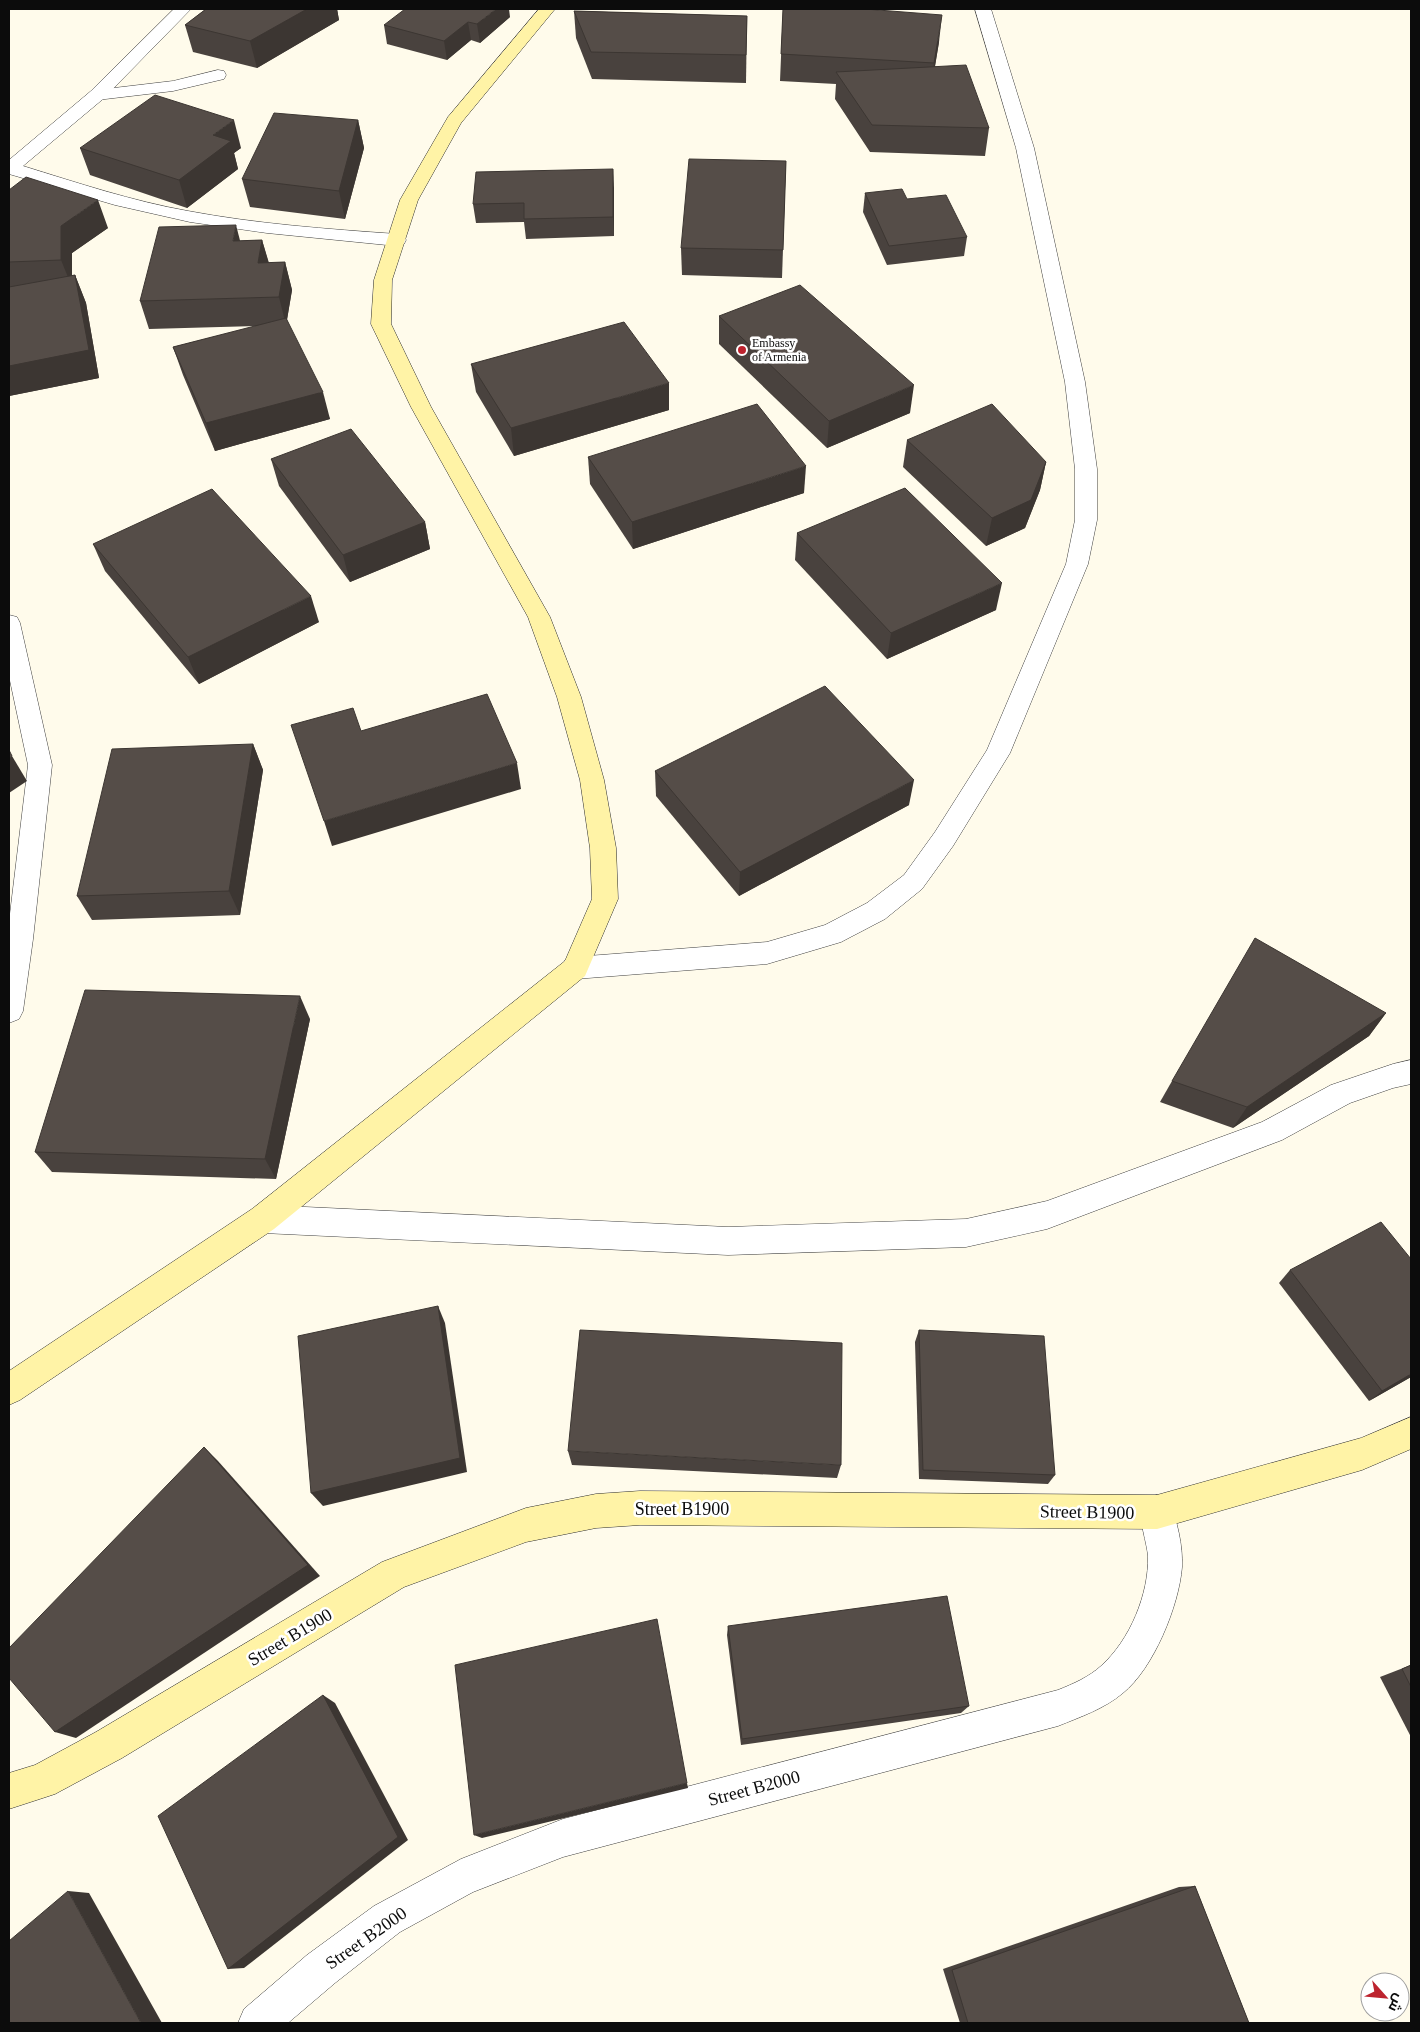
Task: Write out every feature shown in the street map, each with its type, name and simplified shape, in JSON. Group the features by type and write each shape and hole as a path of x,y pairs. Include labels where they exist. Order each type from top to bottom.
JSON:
{"street":[{"path":"10,168 97,95 183,9"},
{"path":"9,1389 264,1219 575,968 605,898 603,848 592,780 569,697 539,617 420,407 381,324 383,280 409,200 454,121 547,9"},
{"path":"575,968 767,954 832,934 876,911 913,882 944,839 998,753 1077,564 1086,520 1086,469 1075,382 1025,148 983,9"},
{"path":"97,95 194,84 218,75"},
{"path":"10,168 93,193 189,217 271,228 397,240"},
{"path":"9,623 40,766 14,939 9,1011"},
{"path":"264,1219 728,1241 966,1233 1047,1215 1272,1131 1341,1094 1393,1076 1411,1072"},
{"name":"Street B1900","path":"9,1791 42,1781 108,1745 394,1574 526,1525 596,1511 640,1508 1157,1512 1362,1454 1411,1433"},
{"name":"Street B2000","path":"258,2023 386,1919 461,1878 563,1838 1058,1708 1087,1696 1116,1677 1129,1662 1151,1618 1164,1574 1164,1540 1157,1512"}],"building":[{"path":"206,9 307,9 250,41 185,25"},
{"path":"405,9 496,9 477,24 468,22 444,41 384,25"},
{"path":"783,9 865,9 942,15 934,63 781,54"},
{"path":"574,11 747,16 746,55 591,52"},
{"path":"966,65 989,128 872,125 836,72"},
{"path":"155,95 234,120 213,135 231,141 179,180 80,148"},
{"path":"274,113 358,120 339,191 242,179"},
{"path":"689,159 786,161 783,250 681,248"},
{"path":"613,169 613,217 524,219 524,203 473,204 476,172"},
{"path":"26,177 98,200 61,226 61,260 9,262 9,190"},
{"path":"902,189 907,199 946,195 967,237 889,246 865,193"},
{"path":"236,225 233,241 262,240 258,263 285,262 279,297 140,301 159,227"},
{"path":"75,275 89,350 9,366 9,287"},
{"path":"800,285 914,385 829,421 719,316"},
{"path":"286,318 323,392 206,423 173,347"},
{"path":"624,322 669,383 511,428 471,364"},
{"path":"757,404 806,466 632,522 588,457"},
{"path":"992,404 1046,462 1031,500 992,518 907,440"},
{"path":"351,429 425,522 343,555 271,459"},
{"path":"905,488 1002,583 891,633 797,533"},
{"path":"212,489 311,596 188,657 93,544"},
{"path":"825,686 914,780 740,872 655,771"},
{"path":"487,694 517,763 324,821 291,725 353,708 361,731"},
{"path":"253,744 229,891 77,896 112,749"},
{"path":"1255,938 1386,1013 1247,1107 1172,1081"},
{"path":"85,990 300,996 265,1159 35,1152"},
{"path":"1381,1222 1411,1259 1411,1374 1382,1391 1290,1270"},
{"path":"438,1306 460,1458 311,1493 298,1336"},
{"path":"580,1330 842,1343 841,1465 568,1451"},
{"path":"919,1330 1044,1336 1055,1475 923,1470"},
{"path":"204,1447 308,1565 55,1732 9,1678 9,1648"},
{"path":"947,1596 969,1706 742,1739 728,1626"},
{"path":"657,1619 687,1783 474,1835 455,1665"},
{"path":"1411,1665 1411,1687 1402,1669"},
{"path":"323,1695 398,1837 228,1969 158,1816"},
{"path":"1195,1886 1249,2023 968,2023 952,1970"},
{"path":"68,1891 141,2023 9,2023 9,1941"}],"place":[{"name":"Embassy of Armenia","path":"742,350"}]}
